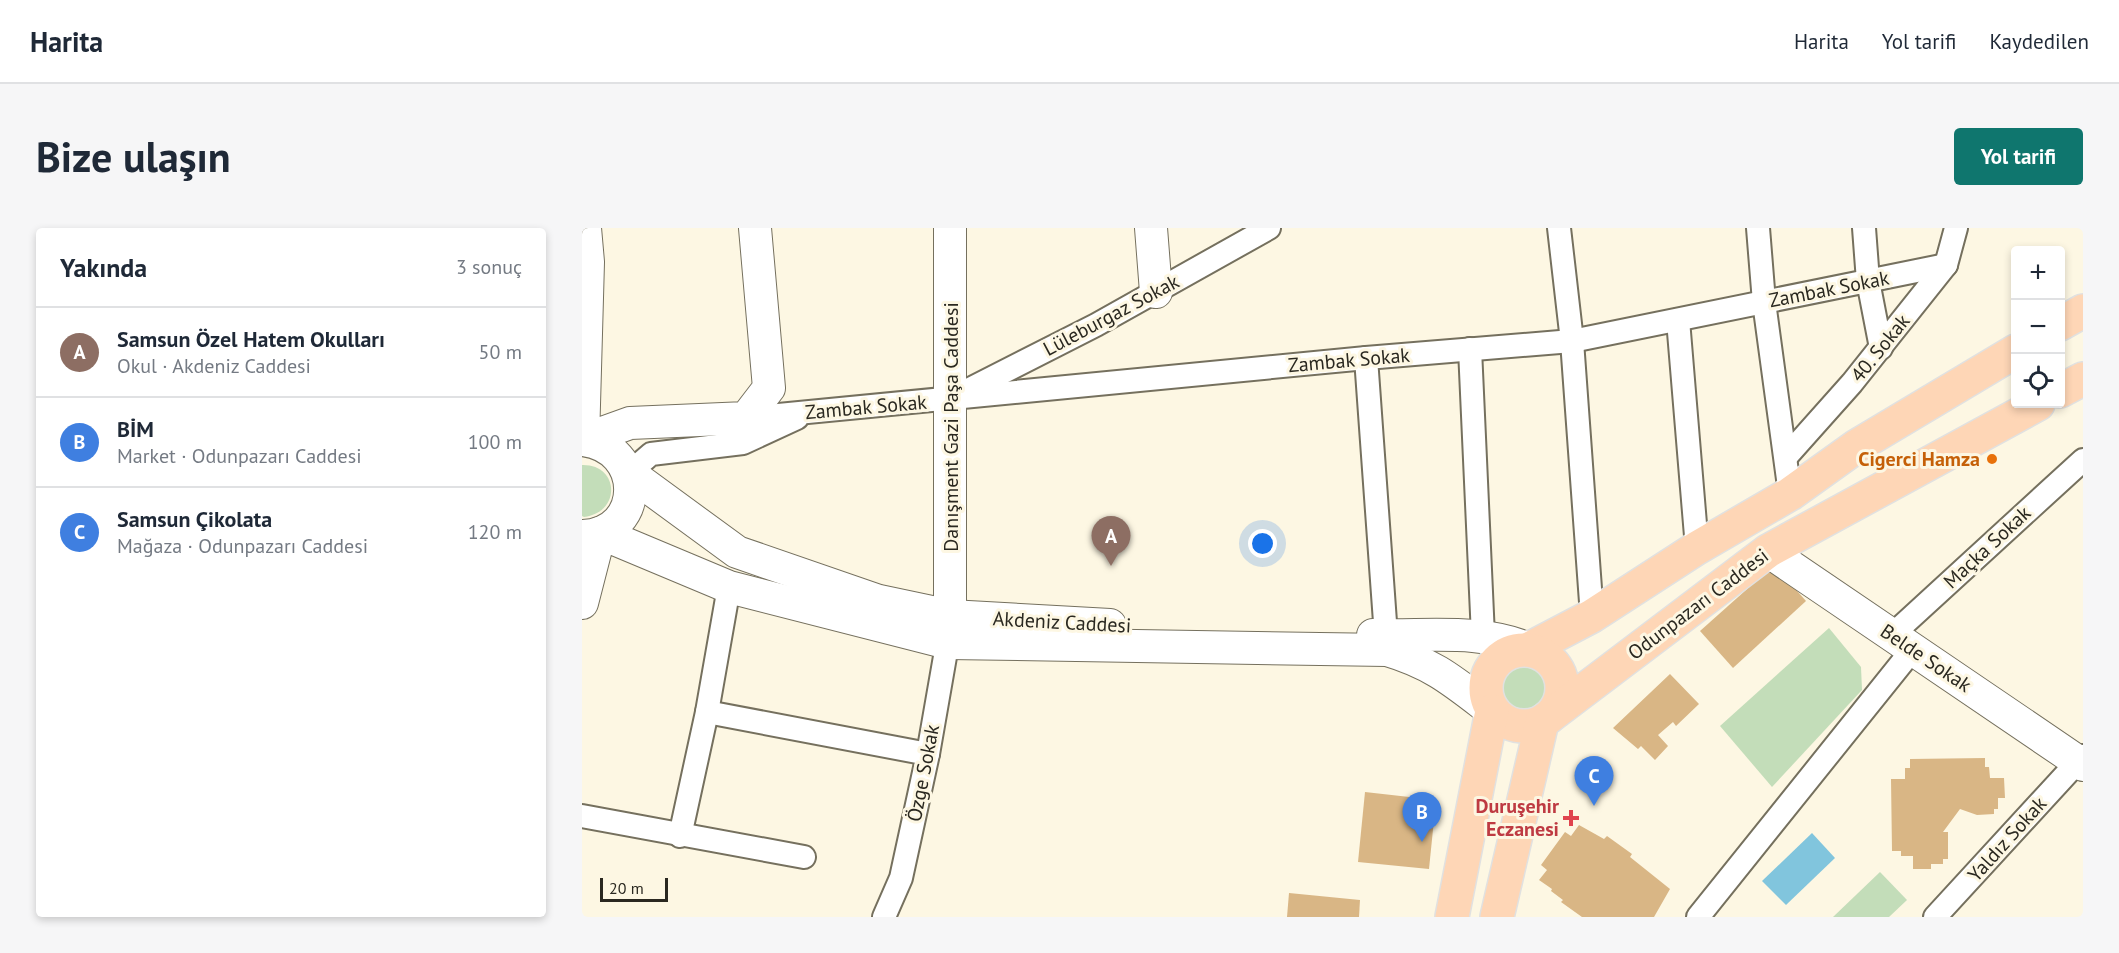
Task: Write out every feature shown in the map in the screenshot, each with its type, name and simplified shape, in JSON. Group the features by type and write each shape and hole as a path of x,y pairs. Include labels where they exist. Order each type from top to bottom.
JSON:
{"main road":[{"path":"585,228 588,262 582,440 630,423 746,418 769,388 755,228"},
{"name":"Danışment Gazi Paşa Caddesi","path":"949,629 952,399 950,228"},
{"path":"1151,228 1156,291"},
{"path":"2065,321 2083,310"},
{"name":"Odunpazarı Caddesi","path":"1529,649 1592,615 1698,548 1790,494 1857,446 2011,354"},
{"path":"2065,389 2083,379"},
{"name":"Odunpazarı Caddesi","path":"1542,722 1768,551 2031,408"},
{"name":"Akdeniz Caddesi","path":"582,440 598,443 611,449 622,460 629,473 737,552 879,601 949,629 1483,636 1508,640 1529,649"},
{"path":"582,603 591,534 621,518 629,503 631,488 629,473"},
{"name":"Akdeniz Caddesi","path":"591,534 729,587 949,629 1387,650 1419,660 1443,673 1492,711"},
{"name":"Belde Sokak","path":"1768,551 2081,761"},
{"path":"1497,917 1542,722 1562,697 1562,681 1556,665 1544,654 1529,649 1504,654 1491,668 1485,686 1492,711 1515,726 1529,726 1542,722"},
{"path":"1452,917 1492,711"}],"street":[{"name":"Lüleburgaz Sokak","path":"952,399 1269,228"},
{"path":"1558,228 1572,341 1592,615"},
{"path":"1758,228 1764,302 1790,494"},
{"path":"1864,228 1868,281 1881,348"},
{"name":"40. Sokak","path":"1785,457 1881,348 1947,265 1956,228"},
{"name":"Zambak Sokak","path":"746,418 1366,358 1572,341 1947,265"},
{"path":"1678,320 1698,548"},
{"path":"1470,349 1483,636"},
{"path":"1366,358 1386,636"},
{"path":"629,473 651,454 743,443 812,412"},
{"name":"Maçka Sokak","path":"1698,917 1902,642 2083,460"},
{"path":"680,836 707,712 729,587"},
{"name":"Özge Sokak","path":"884,917 901,878 928,753 949,629"},
{"path":"707,712 928,753"},
{"name":"Yaldız Sokak","path":"1935,917 2081,761"},
{"path":"582,816 680,836 804,857"}],"green space":[{"path":"582,465 594,467 603,472 609,480 611,489 610,498 605,507 584,517 582,516"},
{"path":"1829,628 1861,667 1862,690 1772,787 1720,726"},
{"path":"1523,662 1537,666 1545,674 1549,688 1545,702 1537,710 1523,714 1509,710 1501,702 1497,688 1501,674 1509,666"},
{"path":"1880,872 1907,900 1889,917 1833,917"}],"water":[{"path":"1812,833 1835,858 1786,905 1762,881"}],"building":[{"path":"1774,565 1806,601 1733,668 1700,631"},
{"path":"1670,674 1699,704 1676,726 1673,722 1658,735 1668,746 1655,760 1641,746 1638,749 1613,728"},
{"path":"1985,758 1985,767 1989,767 1990,778 2004,778 2005,798 1998,798 1998,809 1994,809 1994,814 1977,815 1960,809 1943,832 1948,832 1948,859 1943,859 1943,864 1931,864 1931,869 1913,869 1913,856 1901,856 1901,851 1892,851 1891,779 1905,779 1905,768 1910,768 1910,759"},
{"path":"1365,792 1436,800 1429,869 1358,862"},
{"path":"1579,825 1604,839 1607,836 1632,854 1630,857 1670,889 1654,917 1582,917 1561,902 1563,900 1551,891 1552,889 1539,880 1547,870 1541,865 1565,832 1571,836"},
{"path":"1289,893 1360,900 1359,917 1287,917"}],"place":[{"name":"Cigerci Hamza","path":"1992,459"},
{"name":"Samsun Özel Hatem Okulları","path":"1111,566"},
{"name":"Samsun Çikolata","path":"1594,806"},
{"name":"Duruşehir Eczanesi","path":"1571,818"},
{"name":"BİM","path":"1422,842"}]}
